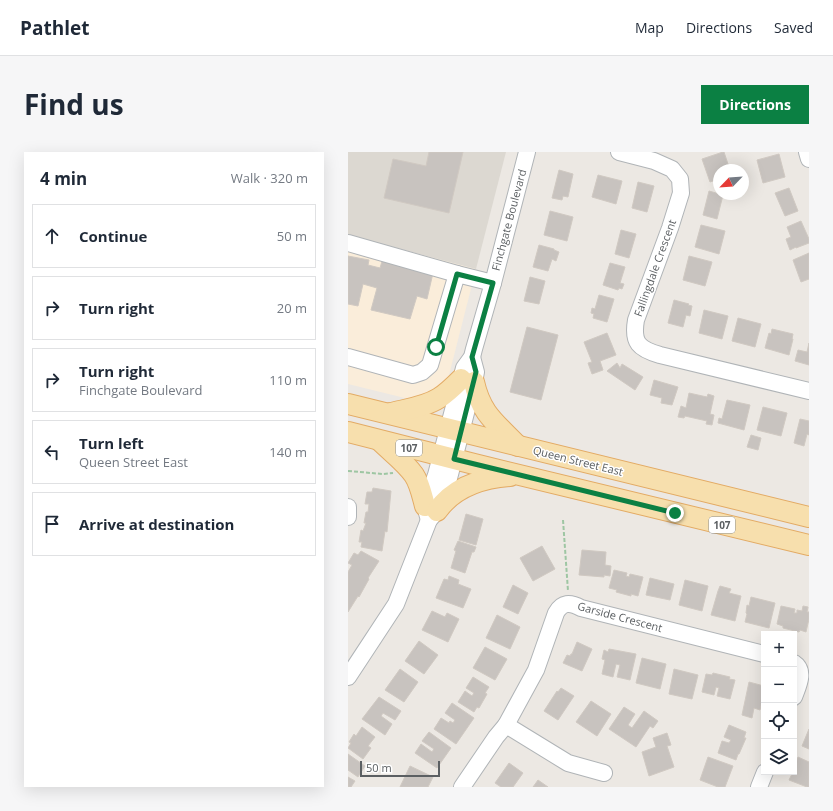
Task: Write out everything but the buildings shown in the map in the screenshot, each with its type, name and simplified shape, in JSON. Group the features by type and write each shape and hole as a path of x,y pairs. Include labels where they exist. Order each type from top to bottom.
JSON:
{"main road":[{"path":"387,414 421,406 434,401 468,380 484,409 493,421 518,446"},
{"name":"Queen Street East","path":"348,404 809,518"},
{"name":"107","path":"348,432 522,476 808,542"},
{"path":"378,439 408,467 414,476 430,512 457,491 471,485 501,477 522,476"}],"street":[{"name":"Finchgate Boulevard","path":"348,677 396,604 430,512 448,482 447,457 468,380 476,372 472,357 527,152"},
{"name":"Fallingdale Crescent","path":"619,152 654,161 672,169 680,179 681,193 670,228 636,320 634,332 637,342 648,351 660,355 809,391"},
{"path":"807,152 809,159"},
{"path":"348,242 493,283"},
{"path":"348,357 413,375 422,372 430,365 457,274"},
{"path":"348,507 348,518"},
{"name":"Garside Crescent","path":"462,787 496,737 506,725 536,670 559,608 564,605 575,605 581,608 761,653"},
{"path":"797,665 800,669 801,678 797,689"},
{"path":"506,725 568,763 604,773"},
{"path":"759,787 764,775"}],"path":[{"path":"348,471 383,474 394,473"},
{"path":"563,520 569,604"}],"shaded area":[{"path":"348,152 506,152 476,269 348,235"},
{"path":"348,235 476,269 448,379 440,389 413,400 348,384"}],"route":[{"path":"436,347 457,274 493,283 472,357 476,372 454,459 675,513"}]}
